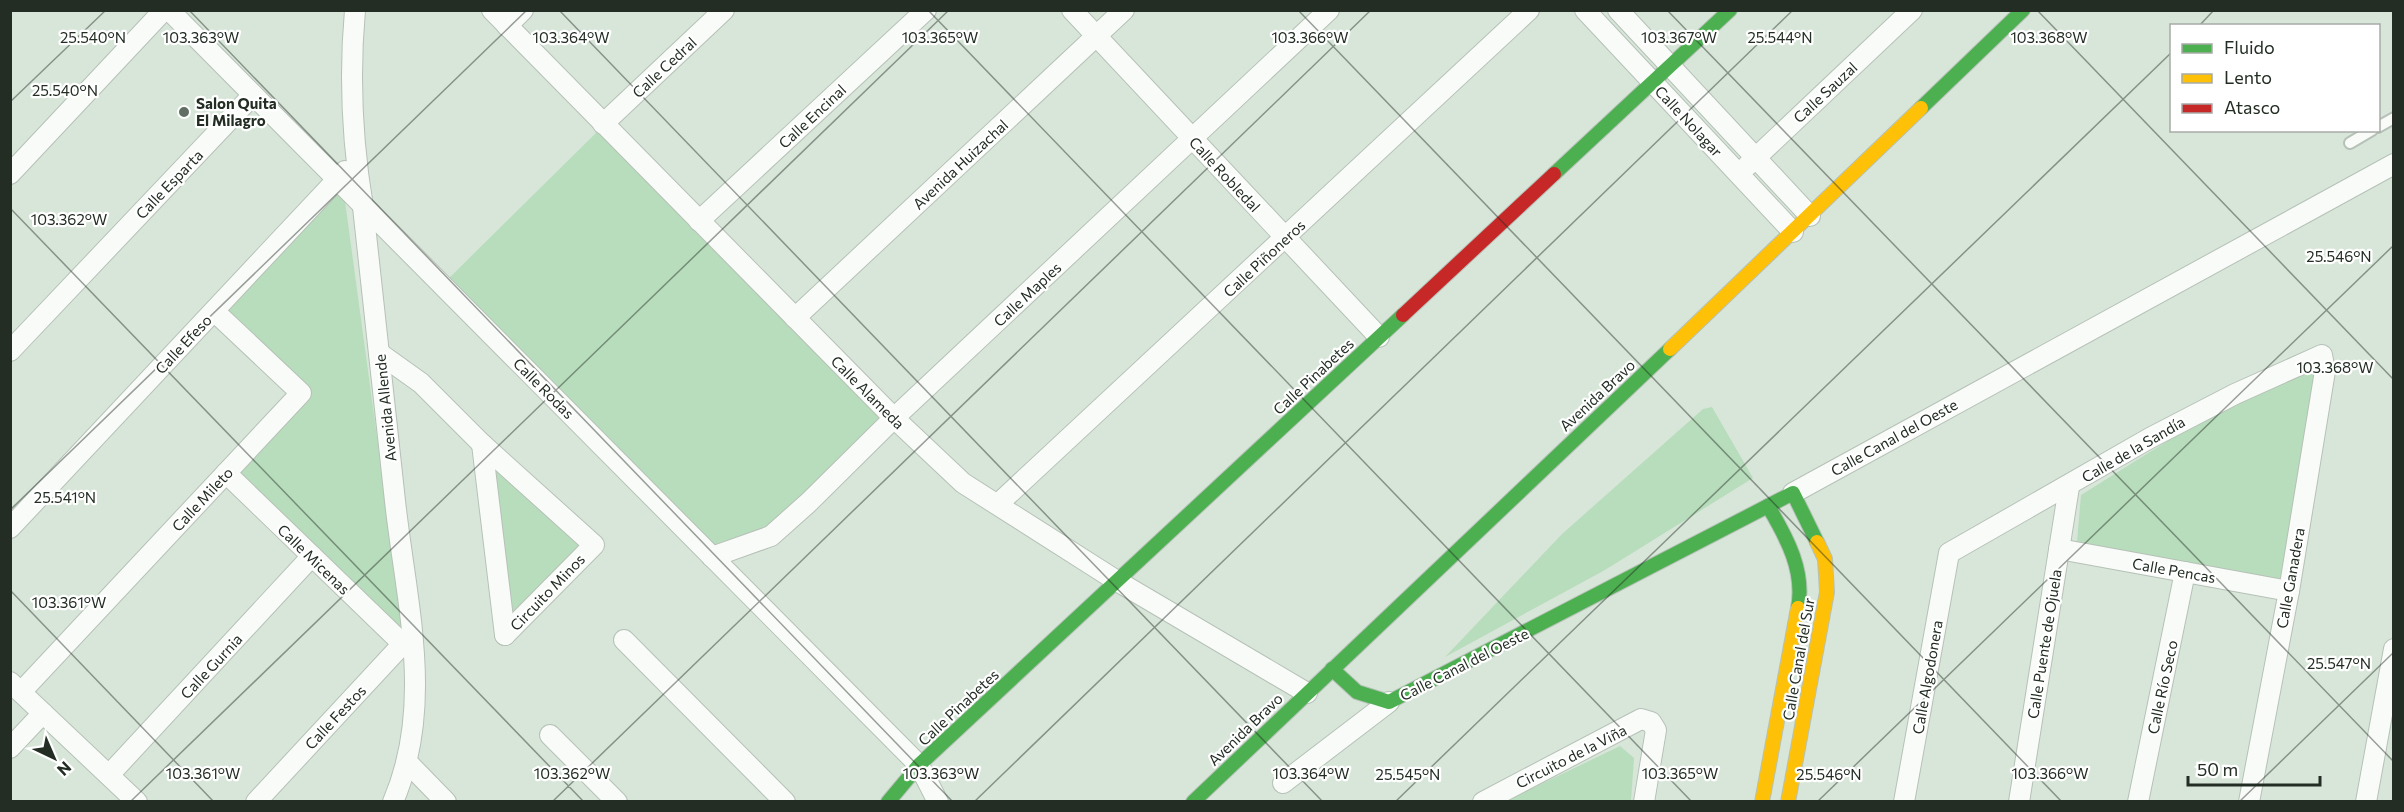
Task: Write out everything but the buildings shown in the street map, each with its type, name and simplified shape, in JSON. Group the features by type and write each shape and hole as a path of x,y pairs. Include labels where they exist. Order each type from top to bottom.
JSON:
{"street":[{"path":"10,174 164,10"},
{"name":"Calle Rodas","path":"169,10 919,765 939,801"},
{"name":"Avenida Allende","path":"355,10 352,56 355,160 363,207 404,580 408,638 417,675 414,727 407,762 393,801"},
{"name":"Calle Alameda","path":"492,10 894,418 963,483 1117,581 1307,693"},
{"path":"507,26 523,10"},
{"name":"Calle Cedral","path":"603,124 724,10"},
{"name":"Calle Encinal","path":"699,221 926,10"},
{"name":"Calle Robledal","path":"1072,10 1379,338"},
{"name":"Avenida Huizachal","path":"795,318 1124,10"},
{"name":"Calle Maples","path":"712,557 771,536 1329,10"},
{"name":"Calle Piñoneros","path":"998,504 1529,10"},
{"name":"Calle Nolagar","path":"1585,10 1793,232"},
{"name":"Calle Nolagar","path":"1618,10 1810,216"},
{"name":"Calle Pinabetes","path":"888,801 919,765 1730,10"},
{"name":"Calle Sauzal","path":"1738,174 1912,10"},
{"name":"Avenida Bravo","path":"1193,801 1810,216 2023,10"},
{"name":"Calle Esparta","path":"10,351 253,95"},
{"name":"Calle Efeso","path":"10,528 355,160"},
{"name":"Calle Canal del Oeste","path":"1283,783 1389,702 1793,493 2394,164"},
{"name":"Calle Mileto","path":"16,687 226,473 301,393 214,311"},
{"name":"Circuito Minos","path":"379,352 421,383 482,444 594,545 505,635 482,444"},
{"name":"Calle de la Sandía","path":"1949,553 2182,421 2322,355"},
{"name":"Calle Ganadera","path":"2249,801 2289,591 2325,371 2322,355"},
{"name":"Calle Micenas","path":"226,473 312,556 408,638"},
{"name":"Calle Puente de Ojuela","path":"2019,801 2068,487"},
{"name":"Calle Canal del Sur","path":"1788,801 1827,592 1825,559 1793,493"},
{"name":"Calle Canal del Sur","path":"1762,801 1801,591 1797,561 1788,538 1768,506"},
{"name":"Calle Pencas","path":"2059,549 2289,591"},
{"name":"Calle Algodonera","path":"1904,801 1949,553"},
{"name":"Calle Gurnia","path":"120,792 312,556"},
{"name":"Calle Río Seco","path":"2138,801 2185,572"},
{"name":"Calle Festos","path":"256,801 408,638"},
{"path":"624,640 785,801"},
{"path":"2366,801 2394,649"},
{"name":"Calle Canal del Oeste","path":"1332,669 1354,692 1371,700 1389,702"},
{"path":"16,687 120,792"},
{"path":"10,748 44,713"},
{"name":"Circuito de la Viña","path":"1483,801 1641,719 1651,722 1656,730 1644,801"},
{"path":"550,735 616,801"},
{"path":"407,762 446,801"}],"lane":[{"path":"2380,126 2394,118"},
{"path":"2350,143 2369,132"}],"green space":[{"path":"603,126 891,418 770,533 713,554 443,284"},
{"path":"337,186 345,201 403,629 222,473 300,384 222,308"},
{"path":"2315,365 2318,387 2287,586 2077,542 2081,495 2193,425"},
{"path":"1712,407 1753,478 1605,570 1445,657 1562,534 1703,409"},
{"path":"484,448 590,544 507,631"},
{"path":"1620,746 1634,758 1631,801 1504,802"}],"traffic: fast":[{"path":"1554,174 1730,10"},
{"path":"1921,108 2023,10"},
{"path":"888,802 919,765 1403,315"},
{"path":"1193,802 1670,349"},
{"path":"1332,669 1357,692 1389,702 1793,493 1817,542"},
{"path":"1768,506 1782,530 1797,568 1800,594 1798,608"}],"traffic: slow":[{"path":"1670,349 1921,108"},
{"path":"1788,802 1827,592 1825,559 1817,542"},
{"path":"1762,802 1798,608"}],"traffic: jam":[{"path":"1403,315 1554,174"}],"place":[{"name":"Salon Quita El Milagro","path":"184,112"}]}
